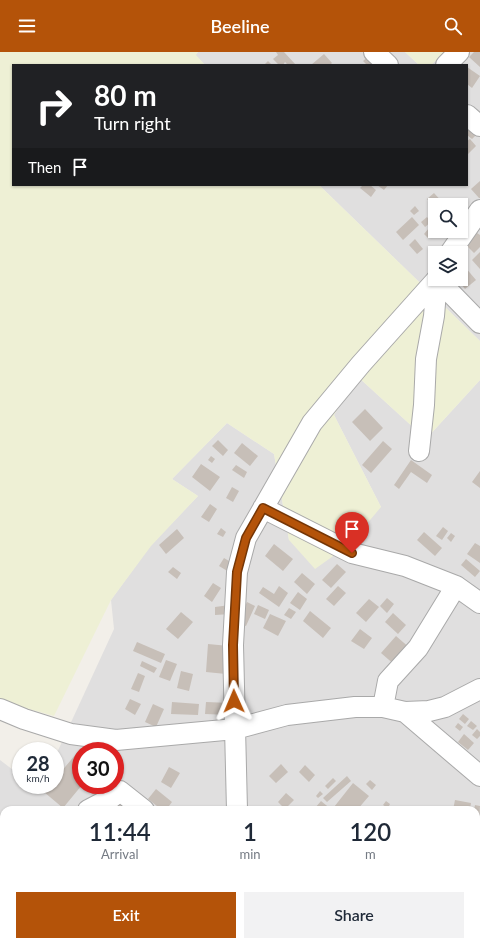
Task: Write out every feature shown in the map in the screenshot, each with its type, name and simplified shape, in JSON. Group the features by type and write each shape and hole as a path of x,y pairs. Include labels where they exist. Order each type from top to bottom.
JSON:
{"street":[{"path":"374,52 387,64"},
{"path":"447,64 459,52"},
{"path":"468,116 480,126"},
{"path":"455,246 480,210"},
{"path":"237,806 233,645 237,572 246,538 312,423 361,364 431,286"},
{"path":"419,451 424,405 426,358 434,316 436,286"},
{"path":"444,286 480,322"},
{"path":"263,508 352,553 405,566 456,586 480,603"},
{"path":"383,707 388,681 418,648 456,586"},
{"path":"0,709 24,719 70,734 116,740 235,729 287,716 356,707 383,707 405,712 429,711 445,707 480,689"},
{"path":"405,712 480,776"},
{"path":"96,806 111,798 120,791 139,806"}],"shaded area":[{"path":"198,52 405,52 418,64 204,64 195,55"},
{"path":"445,52 480,52 480,341 320,186 468,186 468,64 432,64"},
{"path":"357,376 426,439 480,380 480,806 0,806 0,760 12,769 12,794 64,794 64,742 62,742 114,629 111,600 150,546 198,496 172,479 227,423 274,454 289,540 381,507 334,415"}],"green space":[{"path":"0,52 198,52 196,55 204,64 12,64 12,186 320,186 480,341 480,380 426,439 357,376 334,415 381,507 350,544 315,569 289,540 274,454 227,423 172,479 198,496 151,546 111,600 54,716 0,701"},
{"path":"405,52 445,52 432,64 418,64"}],"building":[{"path":"276,52 284,52 295,64 287,64 285,62 284,64 278,64 273,59 278,55"},
{"path":"474,52 480,52 480,67 469,57"},
{"path":"324,54 332,63 331,64 312,64"},
{"path":"370,55 380,64 366,64 363,61"},
{"path":"468,68 480,76 472,88 468,85"},
{"path":"468,125 477,134 472,139 468,136"},
{"path":"470,139 476,146 468,154 468,140"},
{"path":"480,181 480,198 479,198 471,189"},
{"path":"362,186 371,186 376,190 371,197 360,188"},
{"path":"378,186 387,186 384,190"},
{"path":"434,193 439,198 428,198"},
{"path":"415,206 419,211 414,215 410,211"},
{"path":"412,217 419,225 403,240 396,232"},
{"path":"427,217 428,218 428,224 425,227 421,222"},
{"path":"428,229 428,238 424,234"},
{"path":"477,233 480,235 480,247 474,253 466,245"},
{"path":"415,239 423,249 417,254 409,245"},
{"path":"480,252 480,269 472,260"},
{"path":"468,271 476,280 465,289 463,286 468,286"},
{"path":"365,409 383,428 370,441 352,422"},
{"path":"218,440 228,450 223,456 212,446"},
{"path":"383,441 392,449 371,473 362,465"},
{"path":"242,443 258,456 250,466 234,453"},
{"path":"211,456 215,459 212,463 208,460"},
{"path":"411,460 432,475 427,483 411,472 399,489 394,485"},
{"path":"201,464 220,477 210,491 192,477"},
{"path":"236,465 247,472 244,478 232,470"},
{"path":"480,471 480,488 472,482"},
{"path":"232,487 239,491 233,502 226,498"},
{"path":"210,504 217,509 209,522 201,517"},
{"path":"443,527 448,531 442,540 436,536"},
{"path":"221,528 226,532 223,537 217,534"},
{"path":"177,529 184,538 166,554 159,545"},
{"path":"424,532 442,548 435,556 417,540"},
{"path":"451,533 455,536 451,542 447,538"},
{"path":"475,543 480,546 480,563 467,554"},
{"path":"274,544 293,559 283,571 265,556"},
{"path":"224,558 234,564 229,572 219,566"},
{"path":"466,559 480,571 475,577 461,565"},
{"path":"337,564 346,572 331,588 322,580"},
{"path":"173,567 181,573 177,579 168,572"},
{"path":"302,573 315,584 307,594 294,582"},
{"path":"213,583 221,588 212,602 204,596"},
{"path":"279,586 288,593 279,607 259,593 263,587 274,594"},
{"path":"338,586 346,593 334,606 326,599"},
{"path":"298,592 307,599 300,610 290,603"},
{"path":"387,598 394,604 387,613 380,606"},
{"path":"369,599 379,607 366,622 356,613"},
{"path":"247,602 255,606 246,626 237,623"},
{"path":"230,605 231,614 215,615 215,607"},
{"path":"258,605 269,610 265,619 254,614"},
{"path":"289,608 296,612 291,619 284,615"},
{"path":"310,611 331,628 323,638 303,621"},
{"path":"181,612 193,622 178,639 166,629"},
{"path":"393,613 406,625 398,634 385,622"},
{"path":"270,614 286,621 278,636 263,628"},
{"path":"360,629 372,638 364,649 351,641"},
{"path":"396,636 411,649 396,666 381,653"},
{"path":"137,642 165,654 161,663 133,651"},
{"path":"208,644 229,646 226,674 206,672"},
{"path":"166,660 177,664 170,681 159,677"},
{"path":"142,661 157,668 154,673 140,666"},
{"path":"181,671 193,674 189,691 177,688"},
{"path":"138,673 145,676 139,692 131,689"},
{"path":"130,699 141,704 135,715 125,709"},
{"path":"172,702 199,704 198,715 171,714"},
{"path":"206,702 231,703 230,715 205,714"},
{"path":"153,704 164,709 156,727 145,722"},
{"path":"463,714 469,719 465,724 459,719"},
{"path":"471,721 477,726 473,730 467,726"},
{"path":"458,723 463,727 460,731 455,727"},
{"path":"477,729 480,732 480,736 477,739 472,735"},
{"path":"464,734 474,743 468,750 458,742"},
{"path":"72,759 72,794 75,794 65,806 61,806 46,794 64,794 64,768"},
{"path":"281,764 288,772 276,783 269,776"},
{"path":"305,765 315,775 309,782 299,772"},
{"path":"169,767 180,773 171,788 161,782"},
{"path":"347,776 351,781 327,802 323,798"},
{"path":"333,778 336,781 328,789 325,786"},
{"path":"370,780 376,785 372,790 366,784"},
{"path":"353,783 369,796 360,806 335,806"},
{"path":"156,789 172,802 169,806 157,806 148,799"},
{"path":"320,791 323,794 318,798 316,796"},
{"path":"286,793 294,800 288,806 282,806 278,802"},
{"path":"120,799 128,806 114,806"},
{"path":"455,800 471,803 471,806 454,806"},
{"path":"321,801 327,806 317,806"},
{"path":"386,801 390,804 389,806 383,805"}],"route":[{"path":"234,701 233,645 237,572 246,538 263,508 352,553"}]}
